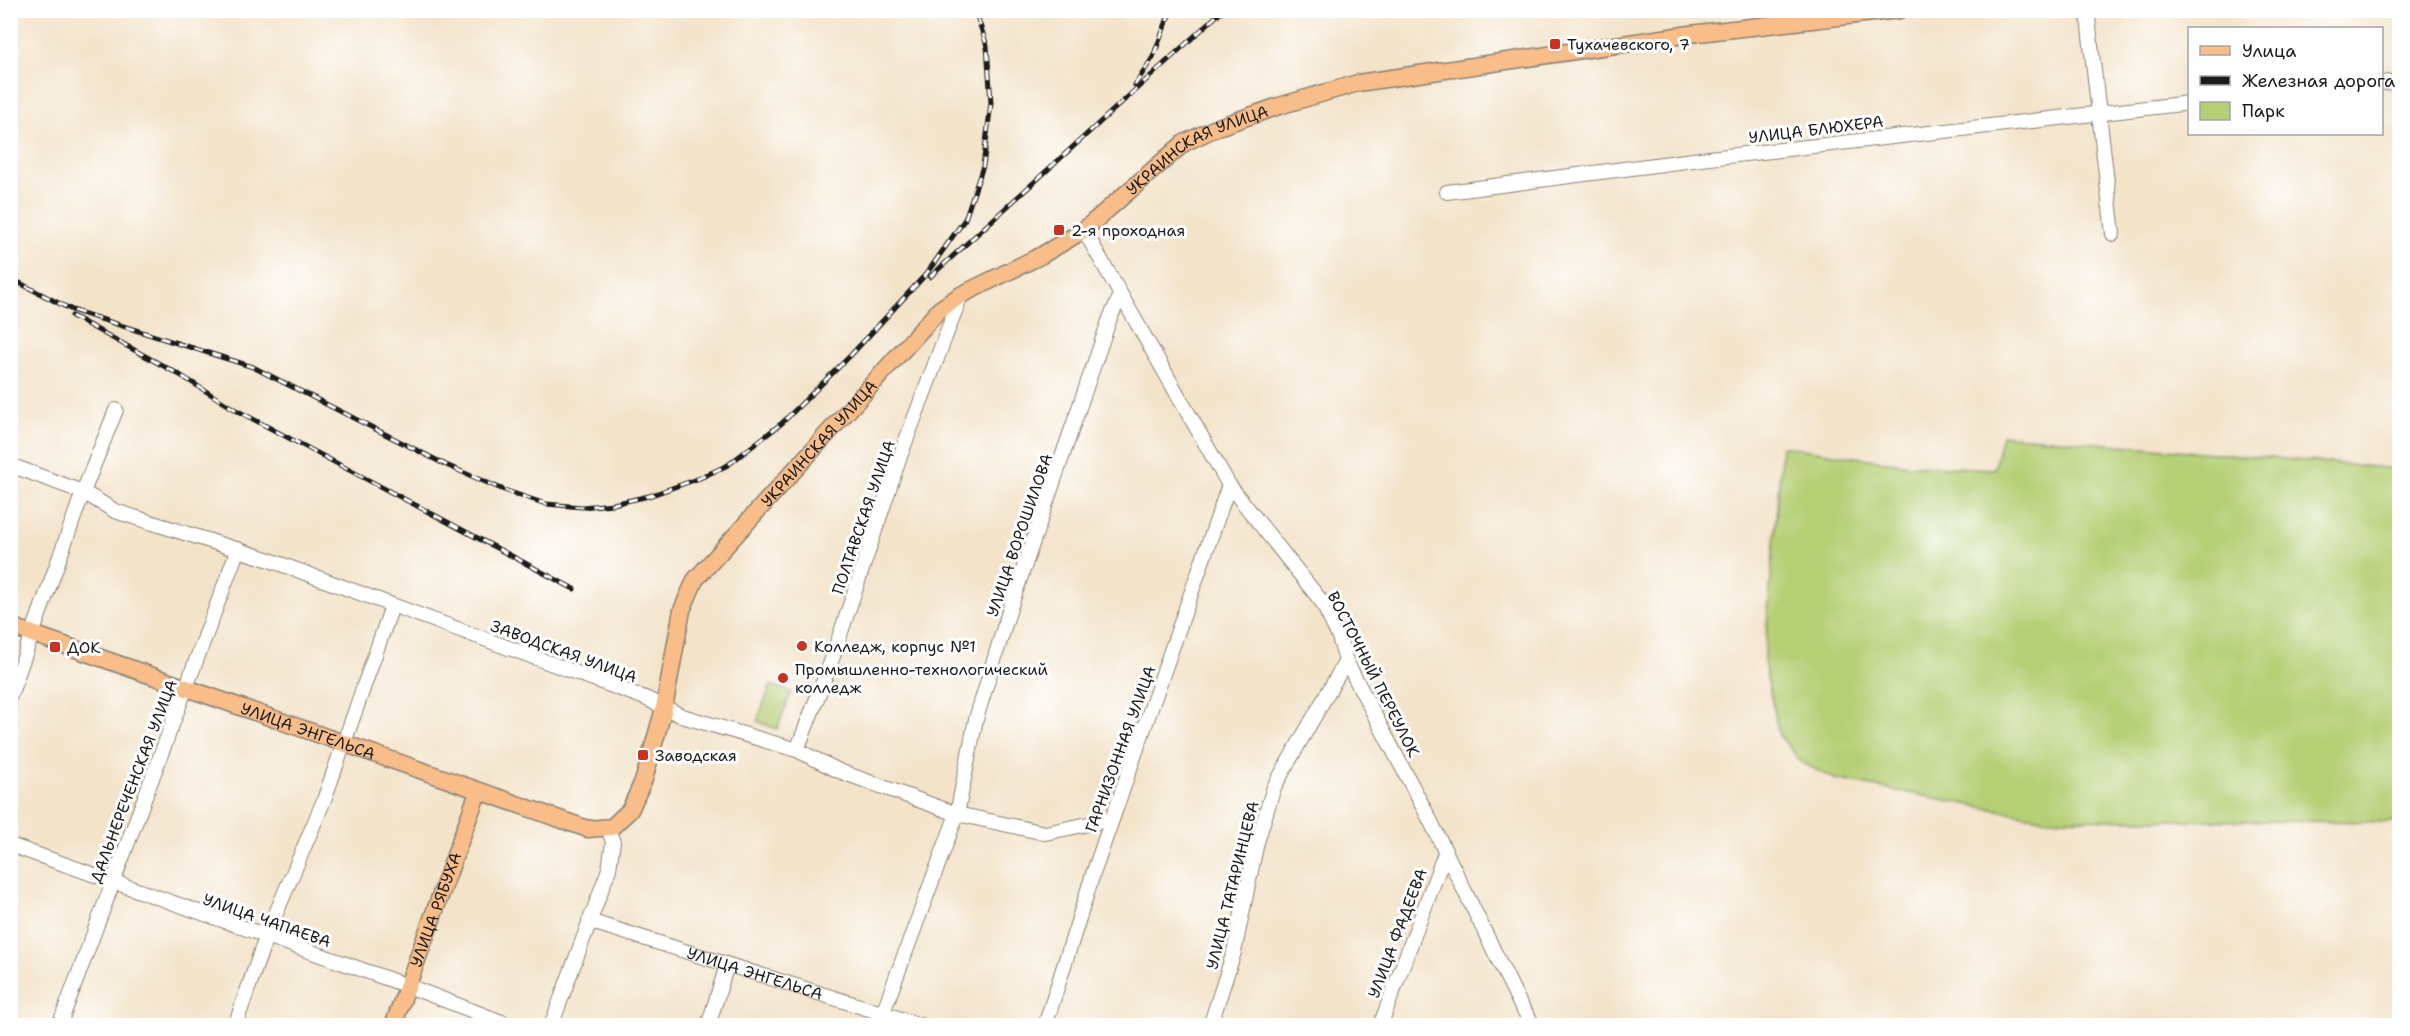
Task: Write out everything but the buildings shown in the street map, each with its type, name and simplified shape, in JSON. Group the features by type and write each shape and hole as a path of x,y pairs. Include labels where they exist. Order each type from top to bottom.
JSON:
{"main road":[{"name":"УКРАИНСКАЯ УЛИЦА","path":"608,828 625,816 637,796 664,708 682,610 699,574 749,523 923,326 961,295 1042,255 1084,230 1161,161 1190,140 1279,106 1358,83 1690,34 1900,10"},
{"name":"УЛИЦА ЭНГЕЛЬСА","path":"10,626 478,792 588,829 608,828"},
{"name":"УЛИЦА РЯБУХА","path":"393,1026 478,792"}],"street":[{"path":"2087,10 2113,234"},
{"path":"2383,83 2400,81"},
{"name":"УЛИЦА БЛЮХЕРА","path":"1447,192 1701,159 2188,103"},
{"name":"ВОСТОЧНЫЙ ПЕРЕУЛОК","path":"1084,230 1120,297 1229,485 1322,602 1336,630 1346,661 1520,1004 1534,1026"},
{"name":"ПОЛТАВСКАЯ УЛИЦА","path":"797,750 839,641 899,459 961,295"},
{"name":"УЛИЦА ВОРОШИЛОВА","path":"880,1019 957,814 976,719 1010,608 1080,411 1110,318 1120,297"},
{"path":"10,696 83,492 116,410"},
{"name":"ЗАВОДСКАЯ УЛИЦА","path":"10,465 83,492 114,511 238,549 645,698 664,708 721,729 797,750 847,774 957,814 1045,833 1112,819"},
{"name":"ГАРНИЗОННАЯ УЛИЦА","path":"1045,1026 1112,819 1229,485"},
{"name":"ДАЛЬНЕРЕЧЕНСКАЯ УЛИЦА","path":"59,1026 111,882 188,688 238,549"},
{"path":"235,1026 266,938 324,800 392,606"},
{"name":"УЛИЦА ТАТАРИНЦЕВА","path":"1210,1026 1233,952 1245,892 1270,798 1282,770 1346,661"},
{"path":"551,1026 604,884 613,851 608,828"},
{"name":"УЛИЦА ЧАПАЕВА","path":"10,845 266,938 408,986 512,1026"},
{"name":"УЛИЦА ФАДЕЕВА","path":"1380,1026 1445,853"},
{"name":"УЛИЦА ЭНГЕЛЬСА","path":"589,921 727,964 880,1019 923,1026"},
{"path":"708,1026 727,964"}],"green space":[{"path":"2002,435 2399,469 2399,822 2045,819 1835,779 1802,763 1779,735 1764,662 1782,446 1909,465 1994,469"},
{"path":"771,685 791,692 777,729 757,721"}],"railway":[{"path":"10,278 72,310 253,367 446,465 504,490 546,504 582,507 613,504 649,496 700,478 728,465 782,423 850,356 927,273 965,219 983,166 991,103 987,46 975,10"},
{"path":"1135,85 1153,57 1171,10"},
{"path":"930,277 1223,10"},
{"path":"72,316 180,375 236,410 574,589"}],"place":[{"name":"Тухачевского, 7","path":"1555,44"},
{"name":"2-я проходная","path":"1059,230"},
{"name":"Колледж, корпус №1","path":"802,646"},
{"name":"ДОК","path":"55,647"},
{"name":"Промышленно-технологический колледж","path":"783,678"},
{"name":"Заводская","path":"643,755"}]}
